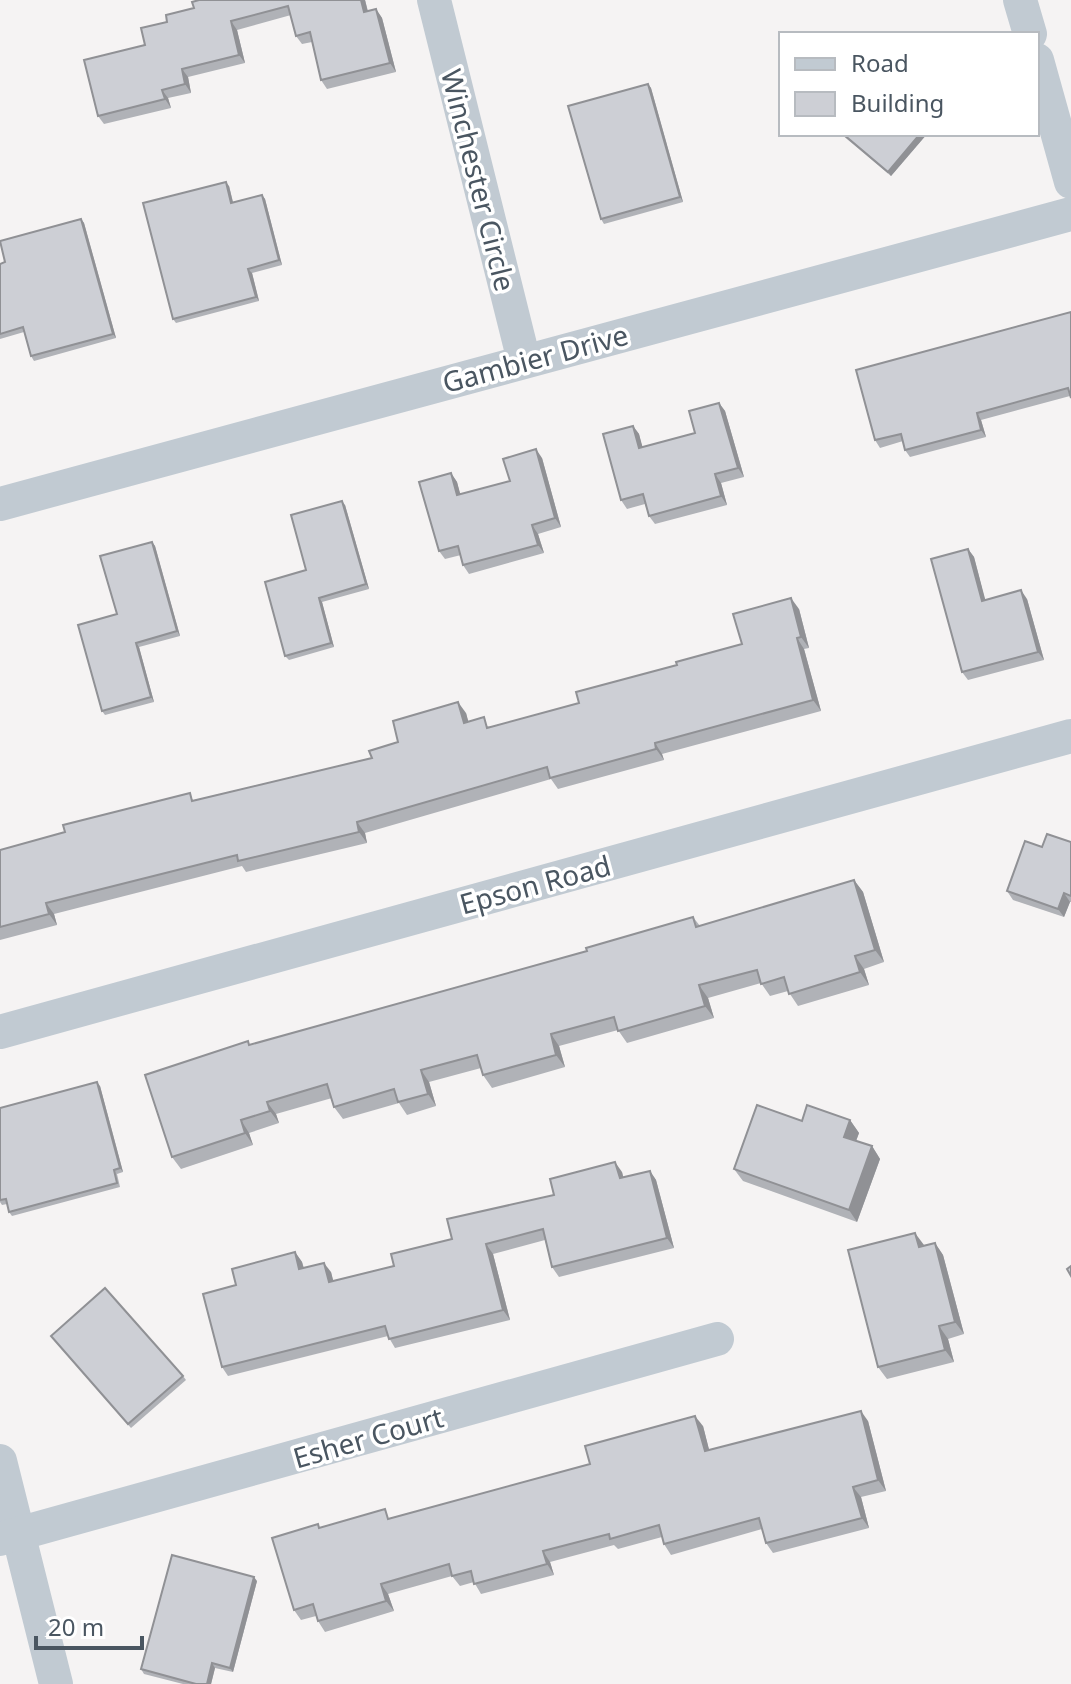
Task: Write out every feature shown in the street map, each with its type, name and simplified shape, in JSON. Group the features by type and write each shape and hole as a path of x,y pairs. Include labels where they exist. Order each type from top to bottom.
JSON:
{"street":[{"name":"Winchester Circle","path":"434,0 524,361"},
{"path":"1020,0 1029,32"},
{"path":"1039,67 1071,182"},
{"name":"Gambier Drive","path":"0,504 1071,214"},
{"name":"Epson Road","path":"0,1032 1071,736"},
{"name":"Esher Court","path":"10,1537 717,1339"},
{"path":"0,1461 10,1537 56,1684"}],"building":[{"path":"361,0 364,12 376,9 390,63 321,80 310,32 296,36 288,6 231,21 239,55 182,69 185,84 162,90 165,99 98,116 84,60 145,45 141,28 167,22 166,15 194,8 192,2"},
{"path":"648,84 680,197 601,219 568,106"},
{"path":"845,136 918,136 888,172"},
{"path":"226,182 231,203 262,195 279,260 248,269 256,297 173,319 143,203"},
{"path":"81,219 113,334 31,356 23,327 0,334 0,264 5,262 0,241"},
{"path":"1071,312 1071,398 1068,388 977,413 981,430 905,450 901,434 875,440 856,370"},
{"path":"719,403 738,468 715,474 721,496 649,516 643,494 621,500 603,434 633,426 639,448 695,433 689,411"},
{"path":"536,449 555,518 532,525 538,545 463,565 458,546 439,551 419,482 451,473 457,495 510,481 503,459"},
{"path":"342,501 366,584 319,598 331,643 285,656 265,582 306,570 291,515"},
{"path":"152,542 177,631 136,643 151,697 102,711 78,625 117,614 100,556"},
{"path":"968,549 982,601 1021,590 1038,652 962,672 931,559"},
{"path":"791,598 801,637 797,638 813,700 655,743 656,749 550,778 547,767 357,822 359,832 238,861 237,855 46,903 49,914 0,927 0,850 65,832 63,825 190,793 192,801 372,758 369,751 398,742 393,721 458,702 464,723 484,717 487,728 579,703 576,692 742,644 733,614"},
{"path":"1047,834 1071,842 1071,896 1064,893 1058,909 1007,891 1025,841 1042,847"},
{"path":"854,880 875,950 855,956 860,972 789,994 784,977 761,984 757,970 699,985 705,1006 618,1031 614,1017 551,1034 556,1055 483,1075 477,1055 421,1070 428,1094 398,1102 394,1089 334,1107 327,1084 267,1102 270,1111 241,1120 245,1133 172,1157 145,1075 248,1041 249,1045 587,951 586,948 693,917 696,927"},
{"path":"97,1082 120,1168 114,1170 117,1183 9,1212 6,1199 0,1200 0,1108"},
{"path":"757,1105 802,1121 807,1105 850,1120 844,1137 872,1146 849,1210 734,1169"},
{"path":"615,1162 620,1178 650,1171 667,1238 552,1267 543,1229 486,1244 503,1310 389,1339 385,1326 222,1367 203,1294 236,1285 232,1269 295,1252 299,1269 324,1263 329,1282 394,1266 391,1254 452,1239 447,1219 554,1195 550,1179"},
{"path":"915,1233 919,1247 935,1243 955,1322 939,1326 945,1350 878,1367 848,1250"},
{"path":"105,1288 183,1376 128,1424 51,1336"},
{"path":"861,1411 878,1480 853,1487 862,1518 766,1543 759,1518 664,1544 659,1525 610,1539 609,1534 543,1551 547,1564 474,1584 471,1571 452,1576 449,1564 381,1584 386,1601 318,1621 313,1604 294,1610 272,1538 385,1509 388,1519 590,1464 585,1446 695,1416 705,1451"},
{"path":"172,1555 254,1577 230,1668 212,1663 207,1684 196,1684 141,1669"}]}
